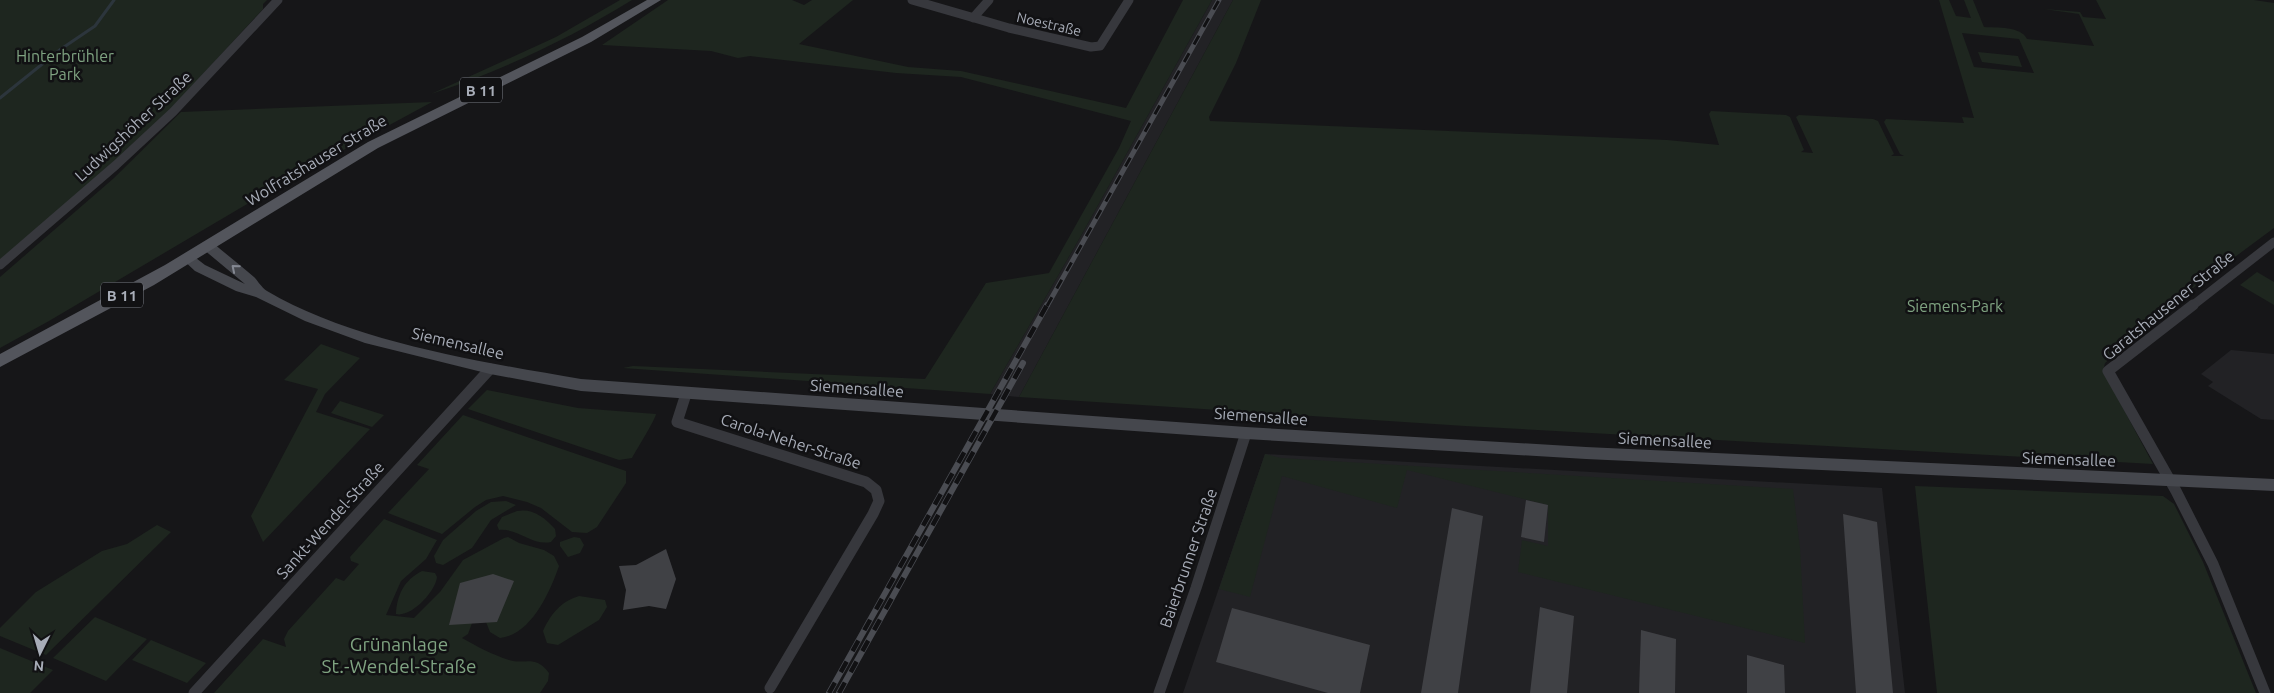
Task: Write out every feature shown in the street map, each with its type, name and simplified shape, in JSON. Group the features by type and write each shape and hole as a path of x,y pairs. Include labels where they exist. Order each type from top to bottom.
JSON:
{"main road":[{"name":"Wolfratshauser Straße","path":"0,361 208,246 307,183 373,145 450,104 600,35 655,0"},
{"name":"Siemensallee","path":"208,246 251,282 260,293"},
{"name":"Siemensallee","path":"187,258 200,268 241,288 260,293 310,317 370,339 490,369 580,385 686,394 1246,432 1811,465 2274,485"}],"street":[{"name":"Ludwigshöher Straße","path":"0,265 116,166 173,112 278,0"},
{"name":"Noestraße","path":"912,0 973,18 1091,47 1100,46 1129,0"},
{"path":"973,18 989,0"},
{"name":"Garatshausener Straße","path":"2170,480 2108,370 2274,242"},
{"name":"Sankt-Wendel-Straße","path":"194,693 490,369"},
{"name":"Carola-Neher-Straße","path":"686,394 677,422 866,482 876,490 878,501 873,514 770,688"},
{"name":"Baierbrunner Straße","path":"1159,693 1196,588 1246,432"},
{"path":"2170,480 2213,564 2265,693"}],"shaded area":[{"path":"1212,0 1233,0 1019,397 990,394 1082,234"},
{"path":"2231,350 2274,354 2274,420 2261,419 2208,386 2213,382 2201,374"},
{"path":"1265,454 1882,488 1905,693 1183,693"}],"green space":[{"name":"Hinterbrühler Park","path":"0,0 267,0 263,4 263,9 169,111 111,165 0,260"},
{"path":"620,0 632,0 584,28 534,53 483,75 431,94 556,37"},
{"path":"668,0 792,0 804,5 812,0 853,0 799,44 908,67 961,71 1126,108 1183,0 1212,0 1082,234 990,394 623,368 633,366 925,379 986,283 1049,273 1119,148 1131,121 961,77 896,73 750,56 738,58 711,51 602,45"},
{"name":"Siemens-Park","path":"1233,0 1261,0 1236,63 1209,117 1210,121 1667,140 1719,145 1709,114 1711,111 1786,115 1790,117 1804,150 1801,152 1813,153 1796,117 1799,115 1873,119 1878,121 1894,154 1891,156 1904,156 1900,154 1884,122 1886,119 1964,123 1962,117 1974,118 1939,0 1949,0 1956,16 1971,18 1964,0 1973,0 1984,27 2014,30 2020,32 2027,39 2094,46 2079,14 2044,9 2080,12 2083,17 2106,19 2096,0 2254,0 2274,3 2274,228 2127,337 2120,344 2124,347 2105,363 2103,371 2153,464 1465,426 1019,397","holes":["1962,33 2019,39 2034,73 1974,67"]},
{"path":"1978,52 2018,56 2022,67 1982,62"},
{"path":"432,102 286,181 0,348 0,277 114,178 181,112"},
{"path":"2257,272 2274,282 2274,305 2240,285"},
{"path":"321,344 360,358 325,394 316,412 370,429 263,542 251,516 318,389 284,380"},
{"path":"487,390 578,408 656,414 632,458 619,460 468,409"},
{"path":"340,401 384,415 372,427 331,413"},
{"path":"463,415 626,471 626,483 597,527 587,533 572,532 541,508 527,502 503,496 486,500 442,534 388,513 429,469 417,465"},
{"path":"1265,454 1281,458 1793,489 1800,548 1805,643 1518,572 1522,540 1548,546 1548,505 1407,470 1397,508 1282,476 1250,597 1219,589"},
{"path":"1915,486 2163,496 2174,504 2203,562 2256,693 1937,693"},
{"path":"506,501 516,505 491,520 472,548 443,565 436,563 434,556 443,540 476,511 491,502"},
{"path":"517,511 533,512 542,517 555,529 556,536 551,542 544,543 513,532 499,530 497,525 502,517"},
{"name":"Grünanlage St.-Wendel-Straße","path":"384,519 437,540 426,559 401,581 386,615 414,618 440,592 463,560 504,538 508,537 519,543 544,550 554,556 559,566 545,599 530,621 511,635 500,638 490,632 486,622 472,623 468,634 462,638 497,656 515,661 530,661 544,667 549,673 548,681 540,693 214,693 263,639 286,647 284,639 288,631 336,578 344,581 359,564 351,561 350,557"},
{"path":"157,525 171,532 46,655 0,636 0,628 36,592 102,551 127,544"},
{"path":"574,537 580,538 584,545 580,553 568,557 560,546 560,542"},
{"path":"422,571 435,573 437,577 436,583 428,596 415,608 409,612 396,614 400,594 406,584"},
{"path":"579,596 605,600 607,607 599,620 558,645 547,643 543,631 549,619 561,605"},
{"path":"95,617 147,639 106,681 53,658"},
{"path":"151,640 206,663 187,683 132,660"},
{"path":"0,648 53,670 30,693 0,693"}],"building":[{"path":"1526,500 1548,505 1544,542 1521,537"},
{"path":"1452,508 1483,516 1458,693 1421,693"},
{"path":"1843,514 1877,522 1893,693 1856,693"},
{"path":"666,549 676,579 666,609 649,606 623,610 626,590 619,566 636,565"},
{"path":"493,574 514,581 497,622 449,625 460,583"},
{"path":"1540,607 1574,616 1567,693 1530,693"},
{"path":"1232,608 1370,645 1360,693 1328,693 1216,662"},
{"path":"1641,630 1676,639 1675,693 1639,693"},
{"path":"1747,655 1784,665 1785,693 1747,693"}],"waterway":[{"path":"0,98 61,49 95,26 114,0"}],"railway":[{"path":"1047,306 1219,0"},
{"path":"829,693 1047,305"},
{"path":"839,693 1023,363"}]}
